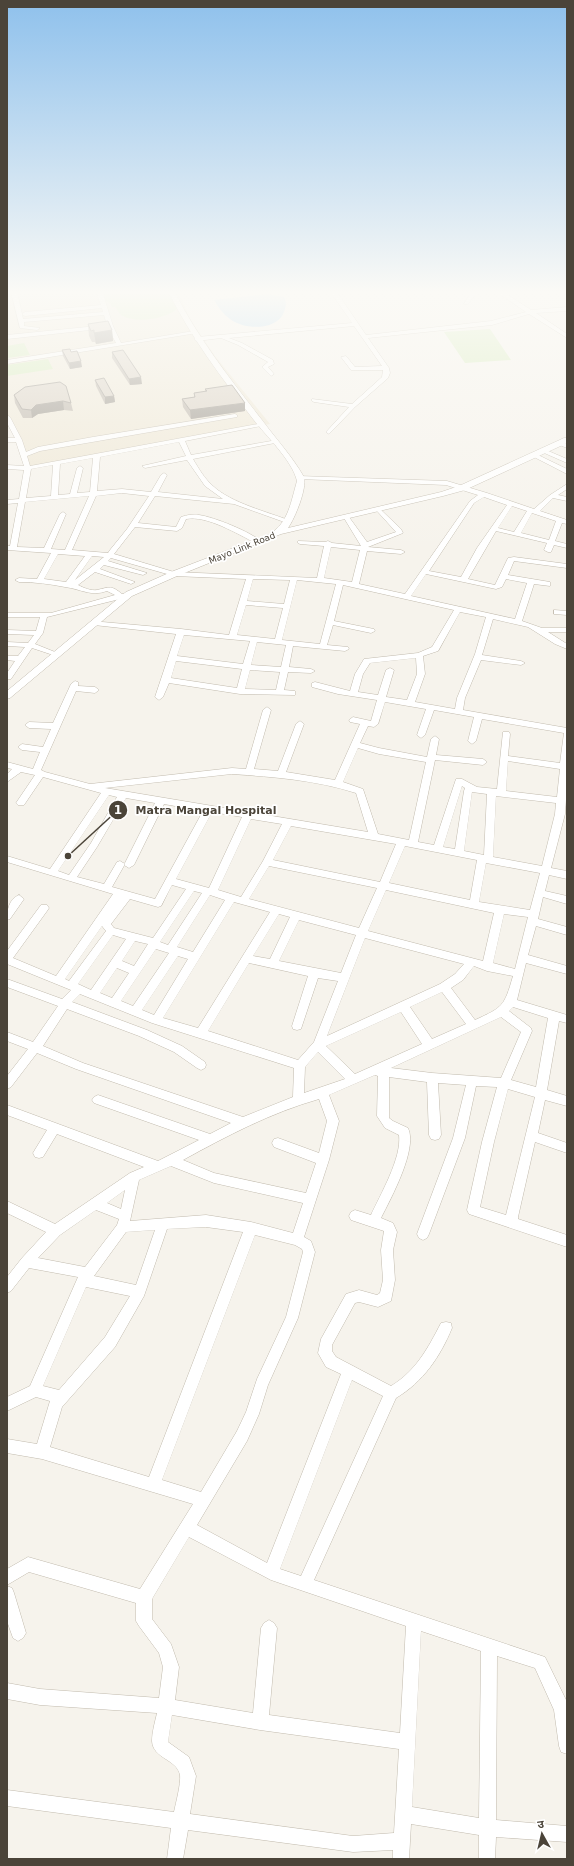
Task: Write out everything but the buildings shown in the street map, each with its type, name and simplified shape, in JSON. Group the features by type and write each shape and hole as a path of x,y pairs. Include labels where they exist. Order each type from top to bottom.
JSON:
{"street":[{"path":"227,378 300,477 301,481 285,527"},
{"path":"330,432 353,406 385,378"},
{"path":"314,400 353,406"},
{"path":"24,454 38,449 235,416"},
{"path":"7,417 19,440 28,468 10,548 90,555 109,555 174,574 250,578 294,578 355,584 518,622 541,630 567,630"},
{"path":"7,468 28,468 260,424"},
{"path":"285,527 404,501 459,486 567,434"},
{"path":"7,440 19,440"},
{"path":"181,440 201,476 213,490 285,527 347,518 379,510 459,486 565,443"},
{"path":"145,466 275,442"},
{"path":"544,451 567,461"},
{"path":"67,553 93,494 97,455"},
{"path":"534,455 567,472"},
{"path":"54,498 57,462"},
{"path":"73,496 80,468"},
{"path":"70,586 103,562 109,555 154,495 164,475"},
{"path":"300,477 438,482 459,486 563,521 549,546"},
{"path":"516,536 533,511 567,486"},
{"path":"7,502 122,491 237,502"},
{"path":"407,597 472,502 485,494"},
{"path":"552,496 567,499"},
{"path":"464,581 481,548 511,503"},
{"path":"365,546 400,533 399,530 379,510"},
{"path":"46,551 63,514"},
{"path":"133,525 178,529 184,518 192,517 227,526 258,542"},
{"path":"347,518 365,546 355,584"},
{"name":"Mayo Link Road","path":"7,696 129,594 174,574 258,542 285,527"},
{"path":"494,529 549,546 567,546"},
{"path":"300,542 365,546 401,552"},
{"path":"320,580 328,543"},
{"path":"40,580 55,552"},
{"path":"70,586 90,555"},
{"path":"425,572 496,587 499,585 511,560 514,559 567,566"},
{"path":"103,562 143,573"},
{"path":"93,569 131,582"},
{"path":"503,576 547,584"},
{"path":"232,638 250,578"},
{"path":"278,642 294,578"},
{"path":"19,580 40,580 93,592 104,588 115,592 129,594"},
{"path":"518,622 531,581"},
{"path":"324,647 340,582"},
{"path":"7,615 44,615 62,613 115,592"},
{"path":"242,603 287,606"},
{"path":"353,694 359,674 368,661 420,655 435,649 458,609"},
{"path":"557,612 567,613"},
{"path":"23,682 8,677 39,633 44,615"},
{"path":"459,712 461,698 478,657 490,616"},
{"path":"330,622 371,631"},
{"path":"94,623 345,649"},
{"path":"541,630 553,640 567,647"},
{"path":"159,697 174,658 181,631"},
{"path":"7,632 39,633"},
{"path":"240,691 254,640"},
{"path":"280,692 290,643"},
{"path":"7,644 31,645 56,654"},
{"path":"410,703 423,668 420,655"},
{"path":"478,657 521,663"},
{"path":"7,658 21,659"},
{"path":"174,658 246,667 311,672"},
{"path":"353,720 374,724 390,670"},
{"path":"166,680 240,691 292,693"},
{"path":"315,685 353,694 567,731"},
{"path":"21,803 38,773 46,750 74,686 95,690"},
{"path":"421,735 431,707"},
{"path":"249,772 267,710"},
{"path":"472,741 479,715"},
{"path":"338,784 365,722"},
{"path":"281,774 300,724"},
{"path":"28,725 57,726"},
{"path":"474,904 485,859 496,792 504,758 506,734"},
{"path":"7,1287 26,1262 56,1231 134,1177 171,1160 243,1122 298,1100 322,1093 379,1072 502,1012 511,1002 546,870 563,814 561,801 567,735"},
{"path":"413,844 435,739"},
{"path":"355,744 380,751 430,758 483,762"},
{"path":"22,747 46,750"},
{"path":"504,758 564,767"},
{"path":"7,766 107,792 374,836 567,875"},
{"path":"7,779 18,768"},
{"path":"90,787 232,771 281,774 338,784 360,791 374,836"},
{"path":"438,848 459,781 474,789 561,801"},
{"path":"71,879 127,795 134,782"},
{"path":"459,853 468,791 474,789"},
{"path":"52,873 107,792"},
{"path":"106,889 124,865 161,801"},
{"path":"7,859 71,879 158,903 209,809"},
{"path":"136,1011 210,891 248,816"},
{"path":"243,901 268,862 288,822"},
{"path":"298,1100 300,1065 318,1045 362,933 384,887 402,842"},
{"path":"268,862 384,887 474,904 533,918 567,931"},
{"path":"170,881 519,974"},
{"path":"116,1002 192,887"},
{"path":"540,893 567,900"},
{"path":"123,894 106,924 111,931 133,936 195,956"},
{"path":"59,980 123,894"},
{"path":"156,1020 232,898"},
{"path":"7,916 19,899"},
{"path":"44,908 7,960 116,1002 156,1020 300,1065"},
{"path":"201,1033 276,910"},
{"path":"486,966 500,910"},
{"path":"273,964 296,915"},
{"path":"7,1084 36,1047 111,931"},
{"path":"94,994 133,936"},
{"path":"246,958 314,973 345,978"},
{"path":"523,958 567,970"},
{"path":"318,1045 444,986 459,977 472,962"},
{"path":"115,963 136,971"},
{"path":"297,1026 314,973"},
{"path":"7,983 65,1004 178,1049 201,1065"},
{"path":"444,986 474,1025"},
{"path":"511,1002 567,1020"},
{"path":"403,1006 430,1046"},
{"path":"502,1012 528,1032 504,1083 488,1142 473,1210 567,1241"},
{"path":"513,1223 512,1212 541,1093 554,1016"},
{"path":"7,1036 80,1066 243,1122"},
{"path":"318,1045 354,1080"},
{"path":"379,1072 432,1078 504,1083 567,1101"},
{"path":"374,1221 393,1178 406,1141 404,1132 387,1125 383,1116 379,1072"},
{"path":"432,1078 434,1135"},
{"path":"423,1234 459,1138 472,1081"},
{"path":"297,1240 323,1160 333,1122 322,1093"},
{"path":"98,1100 210,1139"},
{"path":"7,1110 156,1166"},
{"path":"39,1153 54,1128"},
{"path":"530,1135 567,1148"},
{"path":"278,1143 323,1160"},
{"path":"171,1160 214,1178 310,1199"},
{"path":"36,1390 85,1276 124,1221 134,1177"},
{"path":"96,1204 124,1221 163,1224 206,1221 251,1228 307,1244 309,1252 292,1318 262,1384 252,1414 242,1436 187,1528 152,1582 144,1598 144,1621 149,1630 166,1648 171,1667 166,1706 160,1730 160,1740 162,1746 182,1762 188,1776 174,1859"},
{"path":"7,1207 56,1231"},
{"path":"355,1216 385,1225 389,1227 391,1232 387,1250 389,1280 386,1297 378,1301 359,1296 351,1298 325,1349 325,1353 331,1362 391,1393"},
{"path":"42,1452 52,1414 61,1397 70,1389 110,1342 140,1292 163,1224"},
{"path":"154,1485 251,1228"},
{"path":"26,1262 85,1276 140,1292"},
{"path":"304,1585 391,1393 402,1388 416,1377 428,1364 446,1328"},
{"path":"271,1573 348,1372"},
{"path":"36,1390 61,1397"},
{"path":"7,1404 36,1390"},
{"path":"7,1446 42,1452 204,1500"},
{"path":"187,1528 271,1573 540,1662 562,1709 567,1746"},
{"path":"7,1578 28,1564 144,1598"},
{"path":"7,1594 18,1633"},
{"path":"401,1859 414,1621"},
{"path":"260,1722 269,1628"},
{"path":"487,1859 489,1646"},
{"path":"7,1691 40,1696 166,1706 260,1722 408,1742"},
{"path":"7,1798 352,1844 402,1841"},
{"path":"404,1814 487,1828 567,1834"}],"shaded area":[{"path":"7,378 233,378 270,424 28,468 7,416"}],"place":[{"name":"Matra Mangal Hospital","path":"68,856"}]}
